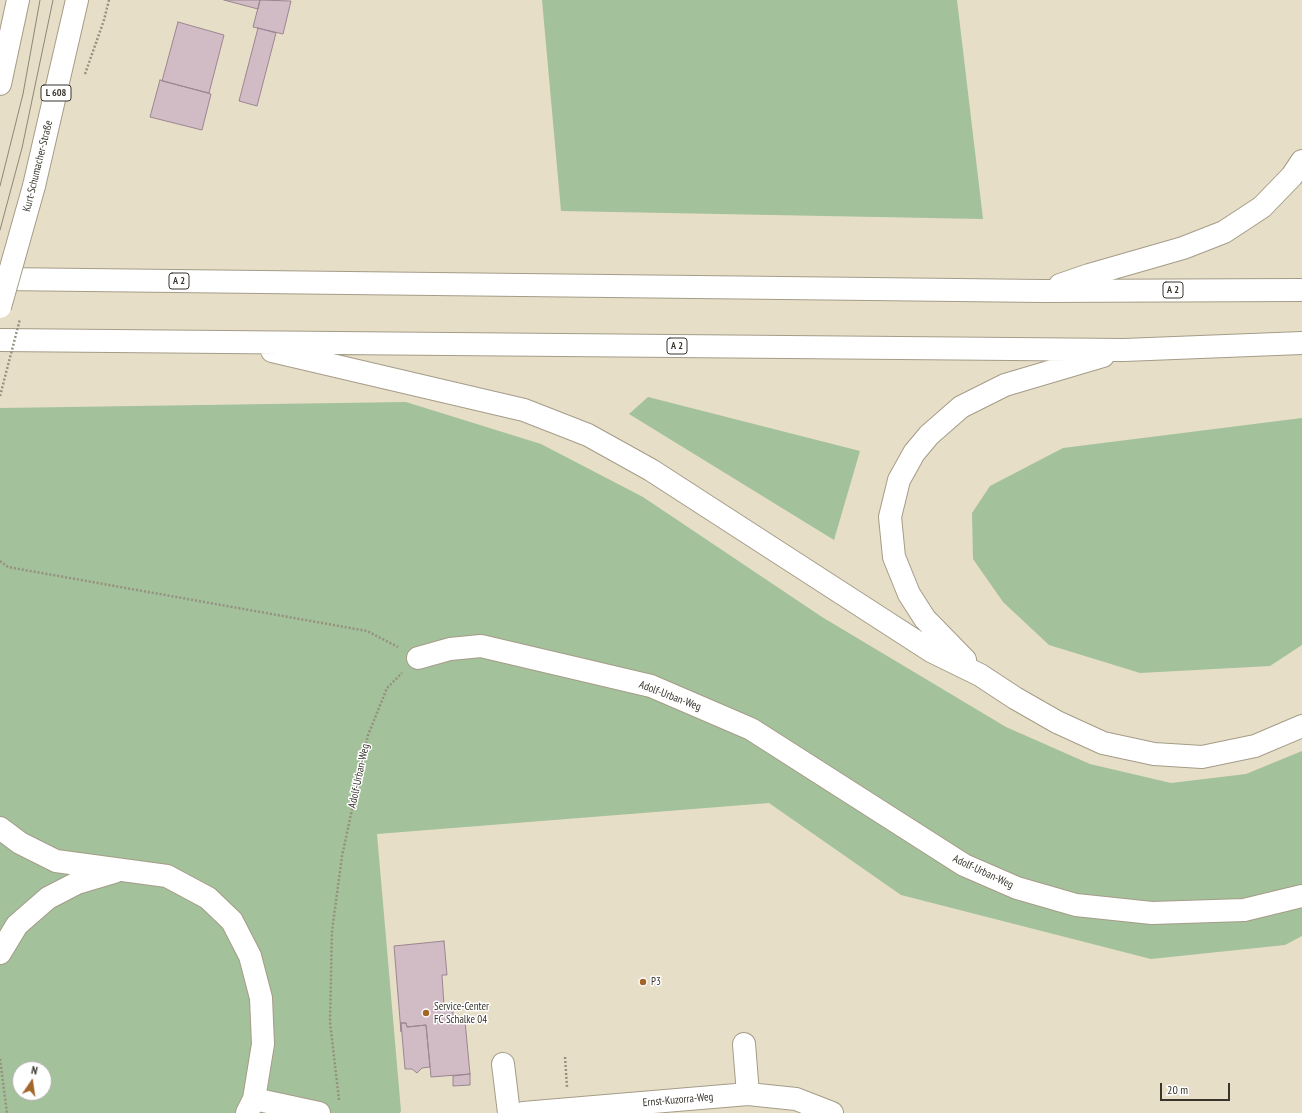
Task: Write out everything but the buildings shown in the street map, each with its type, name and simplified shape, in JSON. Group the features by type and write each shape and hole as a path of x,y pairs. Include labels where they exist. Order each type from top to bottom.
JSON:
{"main road":[{"path":"0,84 18,0"},
{"name":"Kurt-Schumacher-Straße","path":"0,307 34,186 77,0"},
{"path":"1043,291 1089,275 1184,248 1224,232 1262,207 1292,176 1302,161"},
{"name":"A 2","path":"0,278 1043,291 1302,290"},
{"name":"A 2","path":"0,340 1124,350 1302,343"},
{"path":"230,341 524,410 588,435 651,470 931,651 980,675 1015,698 1058,722 1103,743 1154,754 1202,757 1255,746 1302,726"},
{"path":"980,675 925,619 909,594 894,557 890,517 899,480 914,453 924,441 961,407 1005,385 1124,350"},
{"name":"Adolf-Urban-Weg","path":"418,658 450,649 482,646 651,686 751,729 964,865 1017,888 1076,905 1152,913 1244,910 1302,896"},
{"path":"0,828 20,843 56,861 167,876 208,898 232,922 250,956 261,998 263,1044 250,1106 319,1113"},
{"path":"0,953 17,925 48,898 77,883 123,870"},
{"path":"744,1044 748,1094"},
{"path":"503,1064 509,1113"},
{"name":"Ernst-Kuzorra-Weg","path":"523,1113 748,1094 796,1099 832,1113"}],"path":[{"path":"84,76 104,20 109,0"},
{"path":"0,561 8,567 367,631 418,658"},
{"name":"Adolf-Urban-Weg","path":"339,1105 330,1022 332,932 342,856 368,735 386,688 418,658"},
{"path":"0,1059 7,1113"}],"green space":[{"path":"542,0 957,0 983,219 561,211"},
{"path":"648,397 860,451 834,540 629,414"},
{"path":"406,402 541,444 643,497 822,617 1006,727 1090,764 1171,783 1246,774 1302,751 1302,936 1285,945 1151,959 901,895 769,803 377,834 400,1113 0,1113 0,408"},
{"path":"1302,418 1302,645 1270,666 1140,673 1049,645 1003,602 973,559 972,513 990,486 1063,448"}],"tram line":[{"path":"0,186 23,94 40,0"},
{"path":"0,230 22,148 53,0"}],"place":[{"name":"P3","path":"643,982"},
{"name":"Service-Center FC Schalke 04","path":"426,1013"}]}
